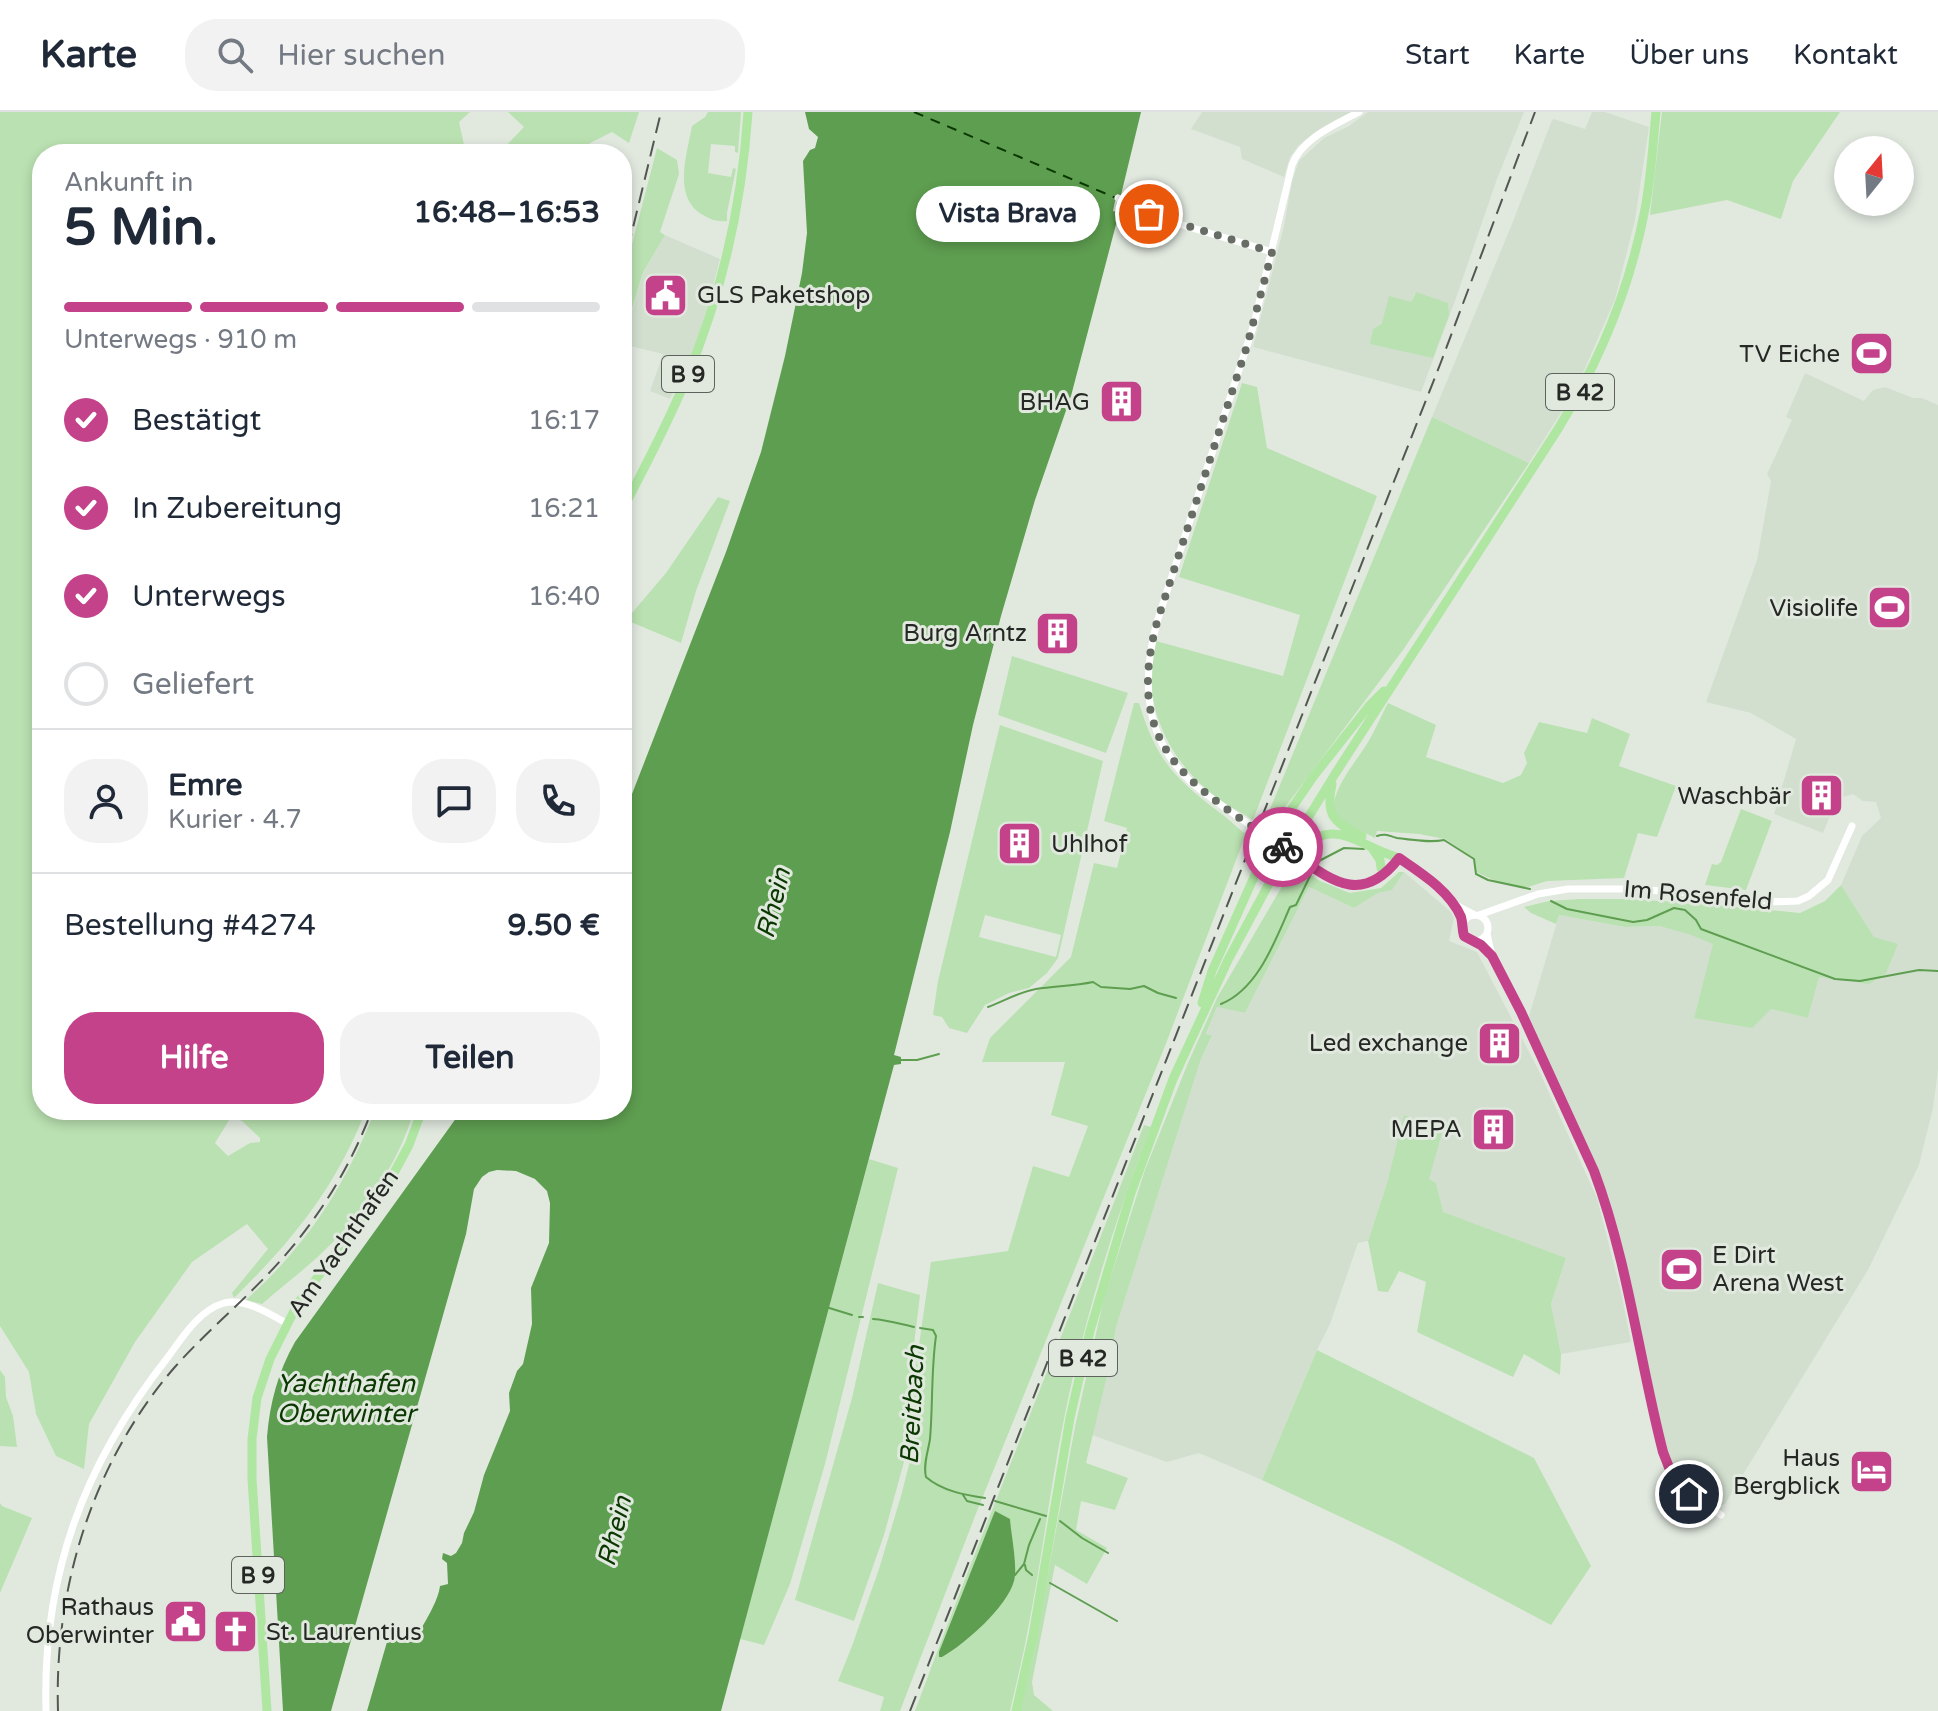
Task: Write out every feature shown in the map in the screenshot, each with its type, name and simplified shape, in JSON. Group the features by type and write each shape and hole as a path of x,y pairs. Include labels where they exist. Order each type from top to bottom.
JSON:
{"main road":[{"name":"B 9","path":"632,491 685,382 717,296 737,210 748,112"},
{"name":"B 42","path":"1016,1711 1033,1635 1070,1418 1090,1331 1131,1193 1173,1079 1228,960 1279,865 1558,429 1601,349 1624,291 1640,231 1656,112"},
{"path":"1189,1043 1212,971 1271,839 1298,798 1369,706 1398,677"},
{"path":"1335,774 1329,799 1334,818 1399,858"},
{"path":"1279,865 1305,843 1321,835 1333,834 1344,835 1399,858"},
{"path":"1369,845 1377,855 1381,868"},
{"name":"Am Yachthafen","path":"267,1711 252,1479 252,1439 260,1388 286,1323 394,1174 418,1120"}],"street":[{"path":"1359,112 1324,131 1295,157 1247,346 1157,622 1148,662 1148,696 1162,743 1175,764 1193,783 1229,811 1334,880 1350,885 1372,881 1384,875 1399,858"},
{"path":"1118,198 1139,212 1272,252"},
{"name":"Im Rosenfeld","path":"1477,915 1538,894 1568,889 1693,893 1769,902 1798,901 1828,880 1852,826"},
{"path":"1372,881 1387,861 1399,858"},
{"path":"1399,858 1454,904 1486,921 1492,956"},
{"path":"1454,904 1463,924"},
{"path":"1474,941 1481,940 1494,916 1505,906"},
{"path":"1477,915 1468,917 1463,924 1464,936 1492,956 1521,1012 1603,1195 1663,1452 1670,1470 1685,1490 1721,1515"},
{"path":"46,1711 49,1630 64,1557 87,1488 117,1429 153,1376 207,1312 223,1303 234,1303 258,1309 286,1323"}],"shaded area":[{"path":"0,112 470,112 459,122 464,144 32,144 32,1120 229,1120 215,1143 228,1156 250,1143 260,1142 260,1138 239,1120 362,1120 341,1165 310,1212 294,1234 234,1298 232,1293 268,1249 247,1224 192,1262 135,1342 89,1424 84,1469 56,1456 36,1414 29,1372 0,1326"},
{"path":"508,112 639,112 629,143 612,132 590,144 508,144 524,127"},
{"path":"708,112 741,112 738,153 735,146 711,144 708,173 731,177 733,168 736,169 727,221 712,219 693,207 685,187 685,162 692,126"},
{"path":"1202,112 1353,112 1299,145 1290,157 1284,177 1242,159 1240,147 1191,129"},
{"path":"1368,112 1524,112 1421,392 1253,347 1299,161 1324,138","holes":["1415,292 1432,358 1373,329 1411,302"]},
{"path":"1592,112 1605,112 1649,127 1635,220 1615,299 1576,389 1529,463 1432,417 1552,120 1585,129"},
{"path":"1662,112 1840,112 1793,181 1781,219 1727,200 1650,215"},
{"path":"657,148 677,160 679,174 660,232 665,235 643,273 632,309 632,244"},
{"path":"665,235 720,259 694,348 670,399 650,391 663,354 632,346 632,311 643,274"},
{"path":"1416,292 1448,303 1449,315 1433,358 1370,344 1373,329 1382,323 1389,296 1411,302"},
{"path":"1805,373 1864,401 1873,390 1885,387 1938,405 1938,1070 1933,1108 1919,1165 1868,1270 1725,1504 1716,1506 1695,1495 1684,1484 1667,1452 1618,1229 1597,1170 1529,1016 1559,915 1625,927 1659,926 1714,944 1694,1018 1771,1009 1808,1018 1819,977 1869,983 1874,937 1841,885 1862,836 1881,818 1876,802 1863,801 1853,794 1837,799 1823,833 1774,814 1796,739 1751,713 1706,702 1757,560 1771,481 1767,474 1792,420 1786,417"},
{"path":"1242,383 1257,387 1267,448 1377,496 1253,820 1210,793 1190,774 1167,740 1159,721 1151,682 1156,641 1283,676 1300,615 1179,577"},
{"path":"1432,417 1529,463 1403,650 1268,830 1263,826"},
{"path":"718,497 730,501 696,591 681,643 632,623 632,613 666,573"},
{"path":"1012,656 1128,693 1106,753 998,715"},
{"path":"1134,703 1139,703 1152,739 1178,777 1246,834 1165,1046 977,1511 900,1711 880,1711 884,1697 838,1681 879,1569 912,1453 915,1372 931,1262 1008,1251 1033,1166 1069,1177 1088,1126 1051,1115 1065,1062 982,1062 990,1038 1071,957 1094,863 1117,868 1127,828 1104,821"},
{"path":"1388,703 1436,725 1426,757 1503,783 1521,775 1527,763 1524,753 1539,722 1587,733 1592,718 1630,734 1619,766 1676,786 1657,837 1638,833 1624,878 1547,881 1525,888 1498,882 1476,872 1474,858 1445,839 1377,831 1375,838 1345,823 1333,811 1342,782 1371,737"},
{"path":"1000,725 1103,761 1058,958 1047,973 1029,988 1009,993 985,1005 967,1033 949,1028 942,1017 933,1015 938,981","holes":["985,915 1061,935 1056,957 979,937"]},
{"path":"1741,809 1772,821 1746,890 1705,885 1712,864 1721,862"},
{"path":"1295,864 1320,881 1350,893 1381,888 1399,872 1404,872 1392,890 1378,893 1354,908 1309,887 1245,1013 1217,1007 1206,1034 1212,1036 1201,1059 1116,1327 1086,1463 1128,1478 1115,1510 1081,1501 1076,1530 1107,1548 1087,1584 1055,1565 1032,1682 1034,1695 1053,1711 1020,1711 1075,1427 1104,1298 1145,1170 1217,998"},
{"path":"1404,872 1450,911 1454,918 1449,941 1477,952 1540,1073 1597,1198 1631,1342 1561,1354 1551,1304 1566,1258 1442,1212 1436,1183 1429,1180 1405,1115 1368,1241 1358,1243 1330,1324 1262,1480 1199,1453 1167,1462 1092,1435 1116,1327 1201,1059 1212,1037 1206,1035 1217,1007 1245,1013 1309,887 1354,908 1378,893 1392,890"},
{"path":"1841,885 1874,937 1898,944 1886,973 1869,984 1819,977 1808,1018 1771,1009 1752,1028 1694,1018 1713,944 1659,926 1625,927 1559,915 1556,924 1524,907 1549,901 1625,899 1800,913 1825,901"},
{"path":"1404,1115 1443,1129 1429,1179 1436,1183 1443,1212 1566,1258 1551,1304 1561,1354 1560,1375 1524,1354 1513,1377 1417,1332 1426,1282 1399,1271 1388,1292 1378,1291 1368,1241"},
{"path":"371,1120 411,1120 392,1164 346,1228 262,1304 246,1300 280,1267 316,1222 358,1149"},
{"path":"1144,1125 1151,1127 1108,1250 1073,1377 1010,1711 915,1711 971,1564"},
{"path":"869,1159 898,1168 825,1464 790,1584 764,1645 740,1639"},
{"path":"878,1283 920,1295 904,1462 884,1535 854,1621 795,1600 852,1398"},
{"path":"1317,1350 1534,1458 1591,1566 1551,1625 1394,1542 1262,1480"},
{"path":"0,1370 5,1377 17,1447 0,1446"},
{"path":"0,1503 32,1518 0,1593"}],"water":[{"path":"805,112 1141,112 1121,195 1115,201 1113,211 1119,213 1071,396 1035,500 973,725 950,832 894,1055 901,1057 901,1064 894,1065 721,1711 367,1711 389,1635 401,1634 408,1642 416,1638 434,1606 440,1586 448,1584 443,1553 451,1556 462,1543 484,1475 510,1411 509,1393 523,1364 532,1324 531,1288 549,1243 550,1203 547,1191 535,1179 516,1171 497,1170 482,1177 474,1189 466,1234 331,1711 283,1711 267,1437 276,1388 295,1342 455,1120 632,1120 632,794 726,552 761,452 802,273 807,233 803,161 815,148 818,137 809,129"},
{"path":"995,1511 1010,1519 1014,1581 1003,1602 984,1624 939,1657 939,1652"}],"waterway":[{"path":"1377,836 1444,840 1474,859 1476,874 1488,880 1530,889"},
{"path":"1315,866 1344,848 1364,849"},
{"path":"1221,1004 1245,987 1264,963 1290,907 1296,905 1312,872"},
{"path":"1551,901 1567,909 1633,922 1647,920 1674,908 1685,910 1701,929 1835,979 1860,981 1919,970 1938,971"},
{"path":"988,1007 1030,990 1093,982 1101,987 1130,989 1144,986 1176,998"},
{"path":"899,1060 917,1060 939,1054"},
{"name":"Breitbach","path":"826,1307 852,1315"},
{"name":"Breitbach","path":"873,1319 914,1327"},
{"name":"Breitbach","path":"920,1328 933,1330 936,1336 926,1477 946,1489 985,1498"},
{"path":"963,1495 967,1501 983,1505"},
{"name":"Breitbach","path":"995,1501 1046,1516"},
{"path":"1015,1575 1024,1564 1040,1519"},
{"path":"1060,1521 1108,1553"},
{"path":"1025,1565 1032,1575"},
{"path":"1050,1583 1117,1621"}],"ferry route":[{"path":"914,112 1116,198"}],"railway":[{"path":"632,232 661,112"},
{"path":"910,1711 1441,362 1535,112"},
{"path":"58,1711 63,1618 72,1573 84,1528 121,1444 174,1368 269,1273 301,1236 329,1197 368,1120"}],"way so far":[{"path":"1149,214 1272,252 1254,324 1157,622 1149,652 1147,682 1157,732 1182,772 1210,797 1283,847"}],"place":[{"name":"Vista Brava","path":"1149,214"},
{"name":"GLS Paketshop","path":"666,295"},
{"name":"TV Eiche","path":"1871,354"},
{"name":"BHAG","path":"1121,402"},
{"name":"Visiolife","path":"1889,608"},
{"name":"Burg Arntz","path":"1058,633"},
{"name":"Waschbär","path":"1822,796"},
{"name":"Uhlhof","path":"1020,844"},
{"name":"Led exchange","path":"1499,1043"},
{"name":"MEPA","path":"1493,1129"},
{"name":"E Dirt Arena West","path":"1681,1269"},
{"name":"Haus Bergblick","path":"1871,1472"},
{"name":"Rathaus Oberwinter","path":"185,1621"},
{"name":"St. Laurentius","path":"235,1632"}],"route":[{"path":"1283,847 1328,877 1350,885 1378,879 1399,858 1443,892 1462,919 1464,936 1481,945 1492,956 1521,1012 1603,1195 1663,1452 1670,1470 1689,1494"}],"water label":[{"name":"Rhein","path":"773,903"},
{"name":"Yachthafen Oberwinter","path":"346,1398"},
{"name":"Rhein","path":"614,1531"}]}
